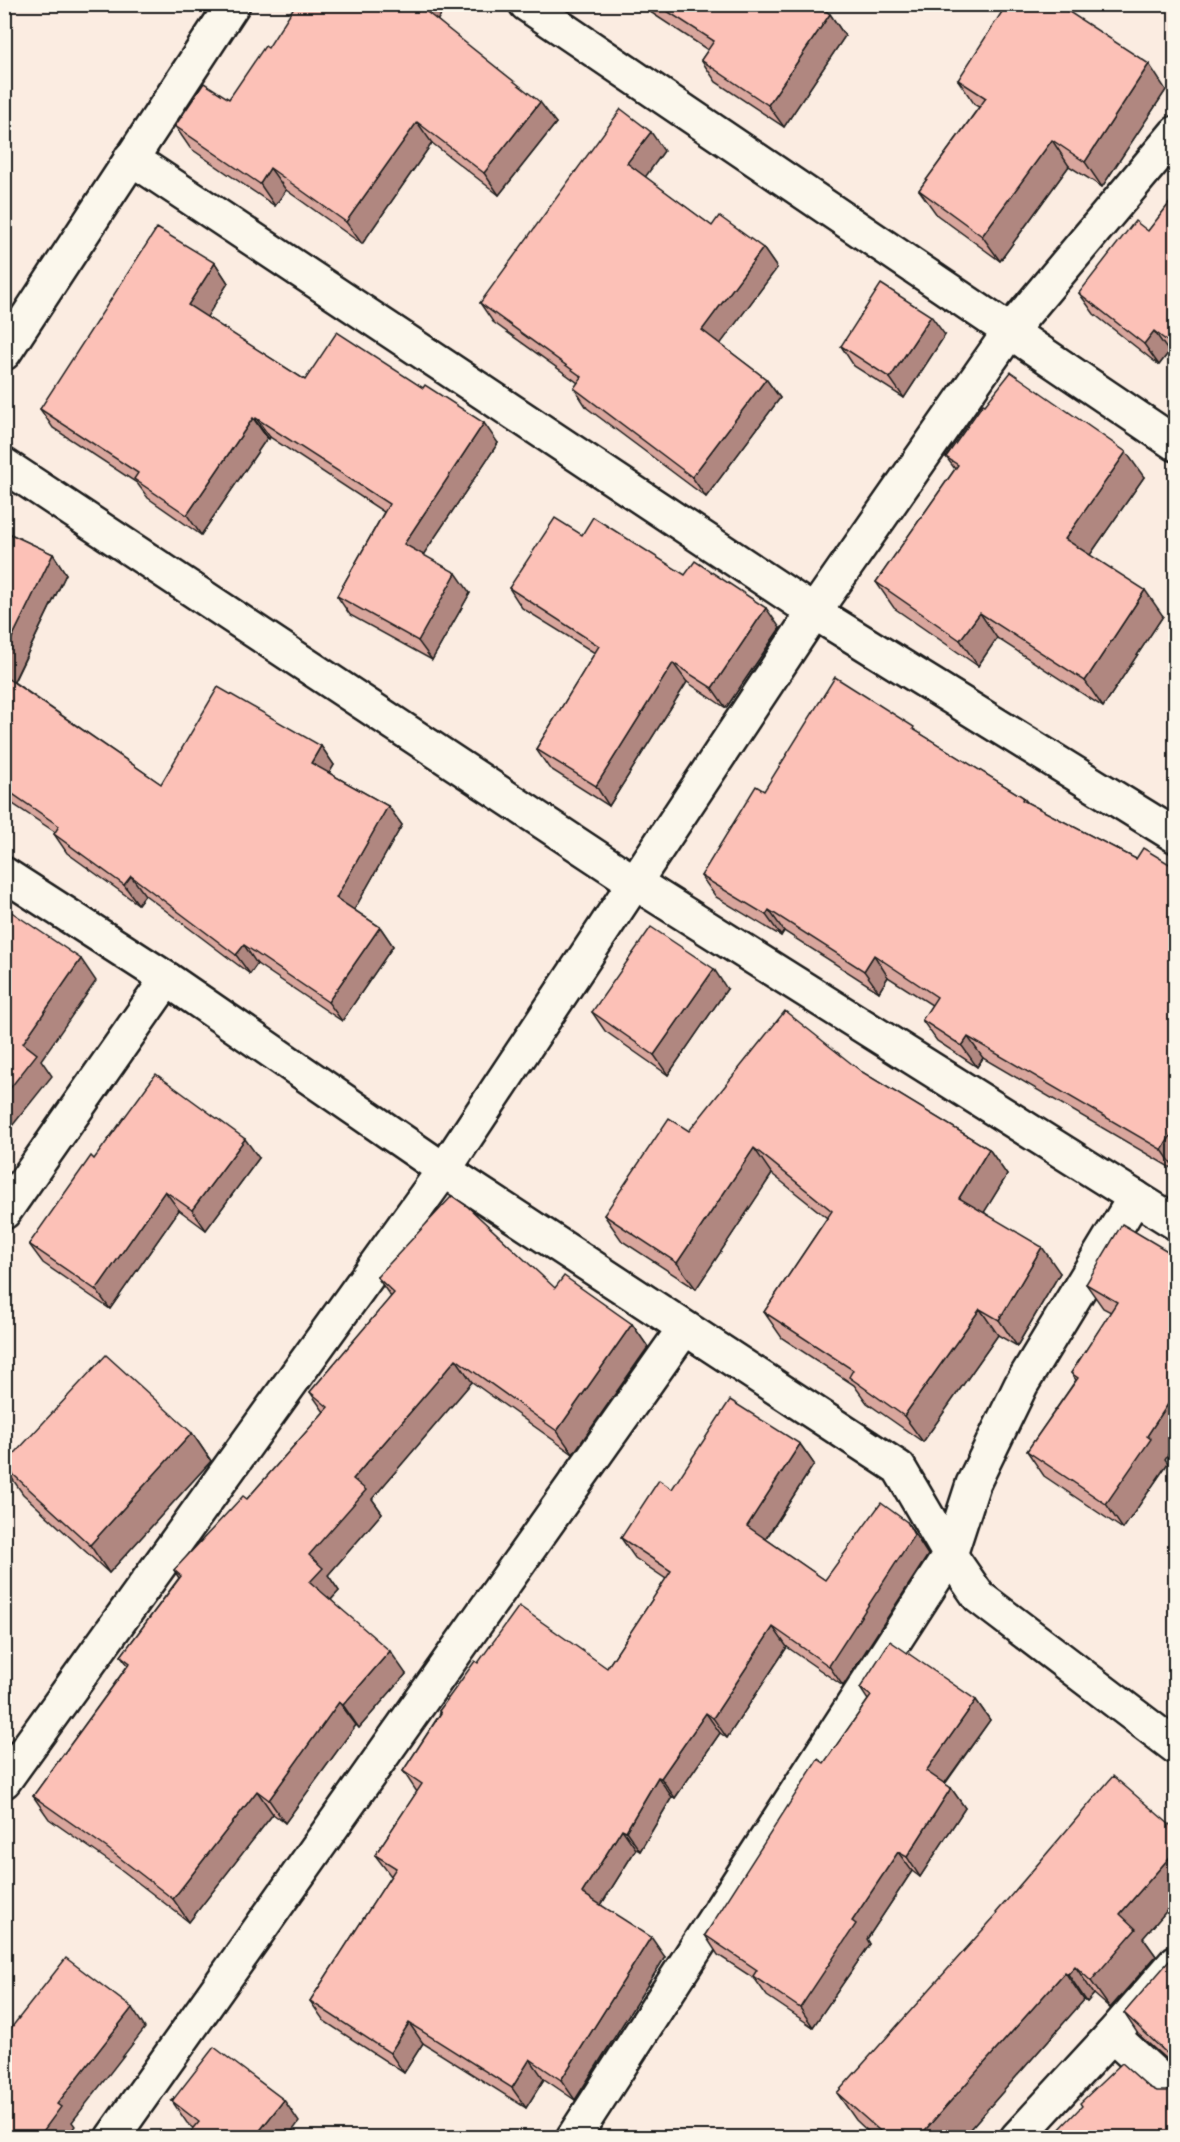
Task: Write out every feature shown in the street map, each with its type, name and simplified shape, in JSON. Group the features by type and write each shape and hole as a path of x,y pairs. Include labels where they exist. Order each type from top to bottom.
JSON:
{"street":[{"path":"4,353 233,4"},
{"path":"526,4 1176,444"},
{"path":"4,1781 444,1170 814,612 1010,331 1176,133"},
{"path":"131,158 814,612 1176,837"},
{"path":"4,465 634,882 1176,1223"},
{"path":"4,874 167,979 444,1170 899,1468 950,1555 979,1597 1176,1747"},
{"path":"4,1212 167,979"},
{"path":"573,2138 950,1555 973,1484 1021,1385 1135,1197"},
{"path":"112,2138 684,1329"},
{"path":"1017,2138 1176,1962"},
{"path":"1112,2035 1176,2094"}],"building":[{"path":"296,4 418,4 540,102 484,173 417,122 346,222 270,168 260,184 175,126 204,83 229,99 265,46 268,48"},
{"path":"656,4 815,4 830,14 768,105 701,60 714,41"},
{"path":"1007,4 1057,4 1149,64 1085,162 1052,140 982,236 919,190 986,98 958,80"},
{"path":"621,109 651,132 627,163 712,226 719,216 763,248 702,330 766,379 692,477 574,388 582,377 480,303"},
{"path":"1176,195 1176,348 1154,331 1144,344 1079,293 1135,221 1148,231"},
{"path":"157,228 215,263 188,305 305,380 337,332 423,388 425,385 484,423 404,544 456,573 418,641 337,596 389,504 256,418 255,420 253,418 187,515 134,479 138,473 40,409"},
{"path":"881,284 931,316 890,378 841,346"},
{"path":"1011,372 1126,452 1065,539 1145,590 1085,681 980,613 960,640 876,582 958,465 946,457 983,404 985,405"},
{"path":"593,517 685,575 695,561 766,608 712,688 673,663 596,786 536,749 599,646 509,588 555,518 582,535"},
{"path":"4,531 53,554 4,654"},
{"path":"4,676 161,784 218,687 321,746 311,763 388,806 336,898 380,927 328,1002 244,945 236,955 131,876 124,885 54,834 59,826 4,788"},
{"path":"835,677 914,727 913,729 1023,797 1022,800 1136,859 1143,848 1176,868 1176,1132 1174,1130 1162,1150 968,1037 962,1046 922,1020 937,997 874,955 864,971 769,910 766,915 701,876 756,786 764,791"},
{"path":"10,911 81,959 23,1043 37,1054 4,1096 4,919"},
{"path":"651,927 714,969 654,1055 592,1012"},
{"path":"785,1011 862,1072 989,1149 959,1198 1042,1247 999,1320 980,1309 904,1416 849,1377 853,1370 764,1312 832,1211 754,1148 677,1263 604,1215 669,1118 689,1131"},
{"path":"156,1074 245,1139 192,1210 165,1191 96,1290 29,1244 91,1156 94,1159"},
{"path":"452,1196 468,1207 555,1288 564,1276 632,1324 557,1431 456,1359 353,1479 366,1490 309,1555 323,1568 310,1582 390,1651 343,1705 339,1702 269,1800 257,1791 173,1899 107,1848 33,1796 130,1663 121,1656 181,1576 174,1570 243,1496 247,1499 328,1407 310,1392 394,1293 377,1277"},
{"path":"1122,1224 1176,1256 1176,1392 1147,1436 1151,1439 1106,1504 1027,1451 1078,1378 1071,1373 1117,1302 1086,1284"},
{"path":"106,1355 192,1433 90,1545 4,1465"},
{"path":"730,1400 800,1444 747,1526 825,1580 881,1503 907,1522 914,1535 829,1666 773,1627 713,1718 706,1713 661,1778 658,1777 626,1831 622,1829 582,1893 651,1937 561,2080 530,2059 512,2088 409,2023 390,2053 310,2001 396,1868 375,1855 422,1784 403,1771 441,1713 439,1711 475,1661 478,1663 519,1606 607,1668 671,1571 621,1538 659,1480 672,1489"},
{"path":"890,1641 976,1700 926,1771 951,1788 907,1857 898,1852 852,1921 856,1924 800,2008 753,1976 757,1970 705,1935 818,1759 824,1763 871,1696 860,1688"},
{"path":"1113,1776 1176,1830 1176,1850 1120,1914 1136,1929 1091,1981 1075,1966 1068,1974 1065,1972 918,2138 888,2138 837,2093 997,1914"},
{"path":"66,1958 132,2008 57,2104 61,2107 38,2138 4,2138 4,2037"},
{"path":"1169,1961 1176,1967 1176,2062 1124,2013"},
{"path":"214,2047 284,2100 254,2138 186,2138 199,2122 172,2101"},
{"path":"1122,2063 1149,2087 1157,2091 1168,2091 1176,2085 1176,2138 1051,2138 1082,2106 1080,2103"}]}
